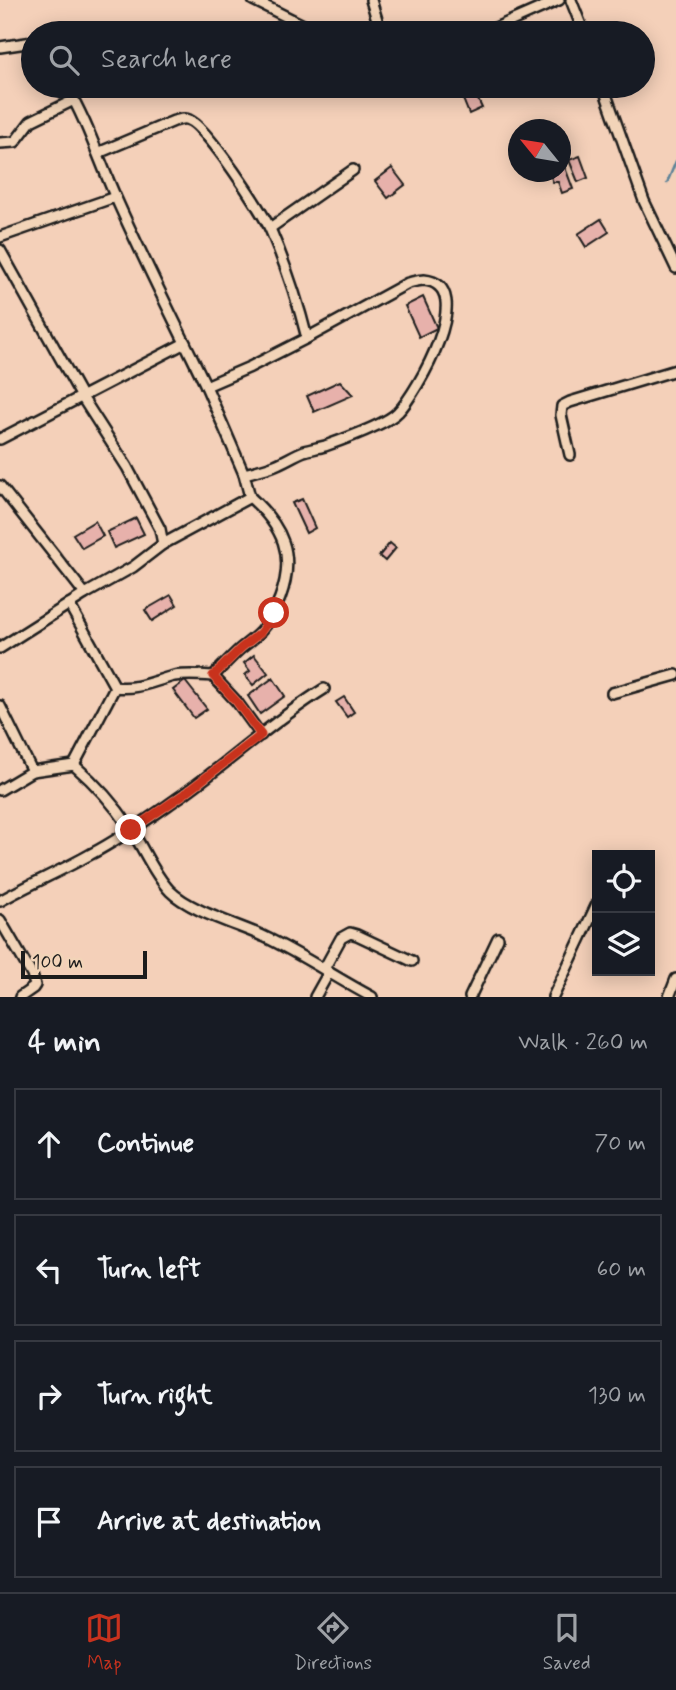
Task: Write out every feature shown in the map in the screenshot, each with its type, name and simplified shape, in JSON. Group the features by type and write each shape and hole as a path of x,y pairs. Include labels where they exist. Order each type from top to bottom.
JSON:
{"street":[{"path":"253,0 295,21"},
{"path":"371,0 377,21"},
{"path":"511,21 559,0"},
{"path":"571,0 579,21"},
{"path":"0,47 21,43"},
{"path":"607,98 644,201 676,268"},
{"path":"0,143 15,142 31,121 74,100 116,197 206,386 244,474 250,496 263,508 276,528 287,553 287,580 274,613 260,633 213,676"},
{"path":"98,153 174,121 185,118 192,120 228,163 270,228 307,338"},
{"path":"270,228 353,170"},
{"path":"0,237 116,197"},
{"path":"0,250 82,397 127,467 160,528 163,544"},
{"path":"206,386 307,338 408,283 423,280 435,283 444,291 446,307 443,330 436,350 398,413 326,446 301,452 267,468 244,474"},
{"path":"0,439 185,343"},
{"path":"570,455 561,415 562,406 676,370"},
{"path":"0,486 85,593"},
{"path":"0,648 85,593 133,567 163,544 250,496"},
{"path":"69,604 115,687"},
{"path":"115,687 129,689 188,674 213,676 237,702 261,735"},
{"path":"612,693 676,674"},
{"path":"74,765 115,687"},
{"path":"0,901 93,853 131,830 184,794 301,703 324,689"},
{"path":"0,706 32,771"},
{"path":"0,790 32,771 74,765 97,785 113,804 160,879 186,904 266,937 371,997"},
{"path":"553,997 593,913"},
{"path":"0,919 35,985 20,997"},
{"path":"315,997 341,938 351,933 412,961"},
{"path":"470,997 498,938"},
{"path":"669,997 676,979"}],"building":[{"path":"463,98 477,98 482,108 469,114"},
{"path":"580,156 588,178 578,182 571,159"},
{"path":"392,168 405,185 388,198 375,181"},
{"path":"558,182 570,182 573,189 562,193"},
{"path":"601,219 609,232 586,247 578,234"},
{"path":"423,297 437,328 419,337 405,306"},
{"path":"340,381 353,395 314,412 307,396"},
{"path":"302,499 315,528 306,533 292,503"},
{"path":"136,518 144,534 114,548 107,532"},
{"path":"95,521 103,536 82,548 73,534"},
{"path":"390,543 396,548 385,561 379,556"},
{"path":"171,595 177,605 152,621 145,610"},
{"path":"254,655 268,673 253,685 245,675 250,671 244,663"},
{"path":"273,678 285,696 260,714 248,696"},
{"path":"185,681 207,709 194,718 173,690"},
{"path":"344,697 354,712 347,717 336,702"}],"waterway":[{"path":"667,183 676,161"}],"route":[{"path":"131,830 184,794 261,735 237,702 213,676 260,633 274,613"}]}
